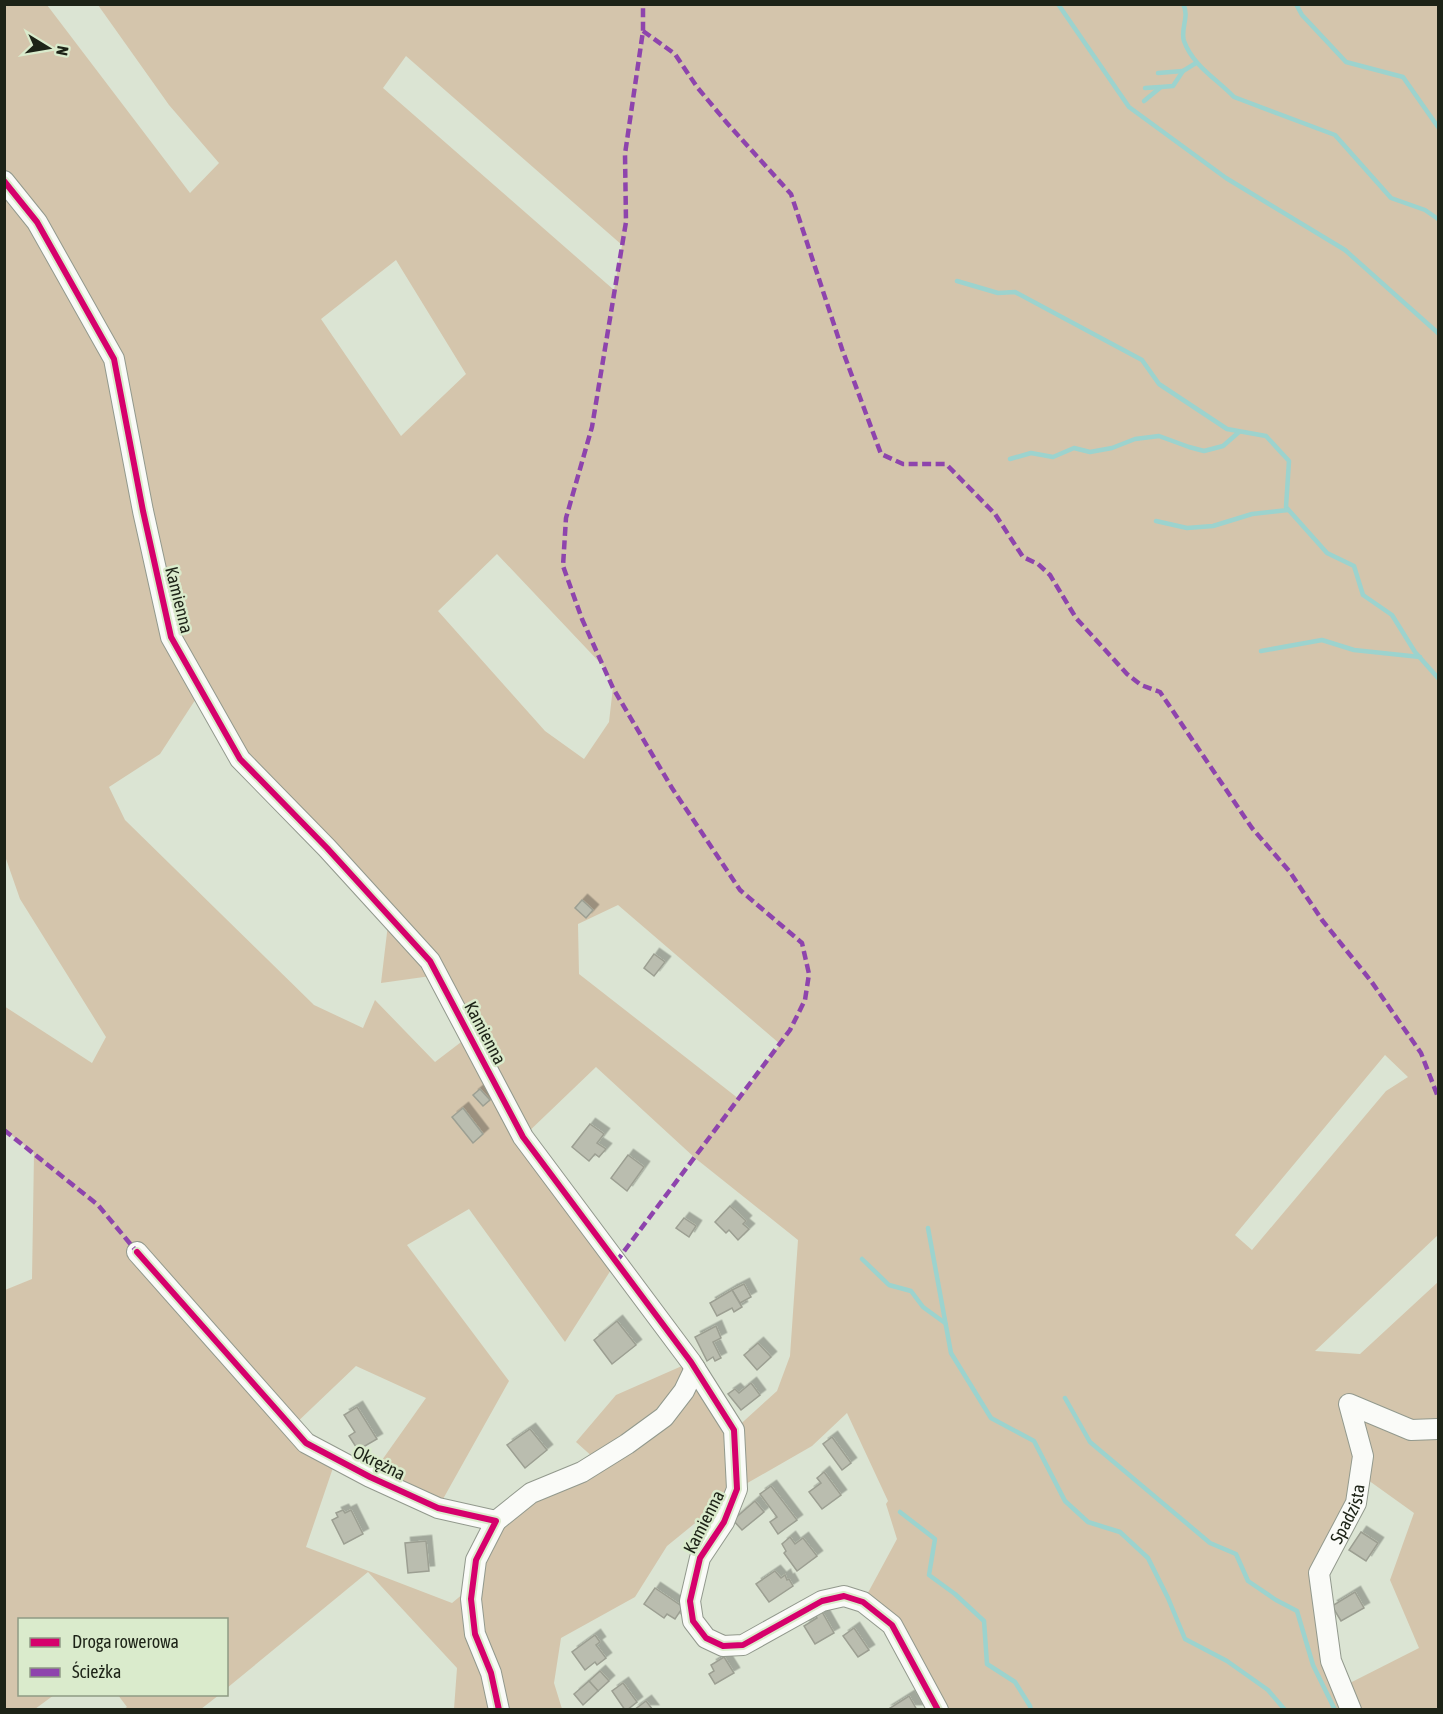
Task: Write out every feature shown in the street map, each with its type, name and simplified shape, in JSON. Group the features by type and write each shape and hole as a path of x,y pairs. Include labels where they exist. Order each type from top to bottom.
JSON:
{"street":[{"name":"Kamienna","path":"4,181 38,222 114,359 143,511 171,637 240,759 327,848 430,962 523,1137 695,1368 734,1430 737,1489 724,1522 700,1558 690,1601 693,1621 706,1638 723,1646 743,1645 822,1601 844,1596 863,1602 892,1625 938,1710"},
{"name":"Okrężna","path":"137,1252 306,1443 370,1477 438,1508 496,1521"},
{"path":"499,1710 491,1673 475,1634 471,1599 476,1560 496,1521 531,1493 582,1472 627,1444 664,1417 684,1391 695,1368"},
{"name":"Spadzista","path":"1351,1710 1331,1661 1319,1573 1356,1503 1363,1456 1349,1404 1411,1431 1438,1429"}],"shaded area":[{"path":"5,5 47,5 190,193 219,163 169,105 98,5 1438,5 1438,1235 1315,1351 1360,1354 1438,1282 1438,1429 1431,1429 1438,1443 1438,1709 1351,1709 1342,1687 1419,1648 1390,1580 1414,1513 1361,1475 1313,1584 1345,1709 949,1709 912,1640 863,1602 897,1539 886,1504 888,1501 847,1413 812,1446 737,1489 667,1546 635,1597 561,1638 554,1683 562,1709 454,1709 457,1668 368,1572 228,1687 228,1618 18,1618 18,1696 53,1696 35,1709 5,1709 5,1290 32,1279 34,1153 5,1130 4,1006 92,1063 106,1037 20,899 5,856","holes":["406,56 622,245 614,290 383,88","396,260 466,374 401,436 321,319","497,554 604,667 613,687 609,722 584,759 545,731 438,611","201,691 240,759 389,916 381,983 438,975 469,1036 435,1062 375,1000 363,1028 314,1005 125,820 109,787 160,754","618,905 780,1044 739,1099 579,974 578,924","1385,1055 1408,1077 1386,1091 1252,1250 1235,1235","596,1067 695,1158 798,1240 790,1356 777,1391 734,1430 691,1362 616,1395 576,1442 604,1467 496,1521 481,1579 452,1603 306,1547 336,1459 292,1427 356,1366 426,1398 370,1477 438,1508 509,1381 407,1245 469,1209 565,1342 616,1262 523,1137"]},
{"path":"119,1696 218,1696 201,1709 124,1709 127,1707"}],"building":[{"path":"582,900 593,910 586,918 575,908"},
{"path":"654,954 665,962 654,976 644,968"},
{"path":"480,1089 490,1100 483,1106 473,1095"},
{"path":"463,1108 483,1134 473,1143 452,1117"},
{"path":"590,1124 604,1134 597,1143 606,1149 599,1157 595,1154 589,1161 572,1147"},
{"path":"628,1155 644,1167 627,1191 611,1178"},
{"path":"730,1206 746,1221 743,1224 749,1229 738,1240 729,1230 726,1233 715,1222"},
{"path":"684,1218 696,1226 689,1237 676,1228"},
{"path":"744,1284 751,1297 740,1303 732,1290"},
{"path":"732,1290 742,1307 734,1312 732,1308 717,1316 710,1303"},
{"path":"617,1321 636,1345 612,1364 594,1340"},
{"path":"716,1326 721,1338 713,1342 721,1358 715,1361 713,1357 707,1361 695,1337"},
{"path":"758,1343 771,1357 757,1370 744,1355"},
{"path":"751,1383 760,1395 741,1410 728,1394 735,1389 739,1393"},
{"path":"357,1407 377,1439 358,1450 349,1436 355,1432 344,1415"},
{"path":"530,1429 547,1450 525,1468 507,1445"},
{"path":"832,1437 851,1463 842,1470 823,1444"},
{"path":"824,1472 841,1495 822,1509 809,1492 821,1483 817,1478"},
{"path":"771,1486 797,1520 778,1534 770,1522 777,1517 760,1494"},
{"path":"755,1501 764,1512 742,1530 733,1520"},
{"path":"343,1510 345,1513 351,1510 363,1534 344,1544 332,1520 338,1517 336,1513"},
{"path":"1361,1532 1378,1543 1366,1561 1349,1550"},
{"path":"790,1537 795,1544 803,1538 817,1556 797,1571 784,1553 786,1551 782,1544"},
{"path":"426,1541 429,1571 408,1573 405,1543"},
{"path":"775,1571 781,1578 785,1575 793,1586 769,1602 756,1584"},
{"path":"655,1588 683,1607 675,1619 667,1614 664,1618 644,1604"},
{"path":"1355,1592 1364,1608 1341,1621 1332,1606"},
{"path":"821,1610 834,1633 815,1644 804,1626 817,1618 815,1614"},
{"path":"854,1628 869,1650 858,1657 843,1636"},
{"path":"595,1635 600,1642 596,1645 606,1658 597,1665 595,1662 585,1670 572,1652"},
{"path":"724,1657 734,1673 715,1684 709,1674 714,1671 711,1665"},
{"path":"600,1671 609,1681 598,1691 589,1681"},
{"path":"589,1681 598,1691 583,1705 574,1694"},
{"path":"623,1683 637,1702 627,1710 612,1691"},
{"path":"909,1696 917,1710 887,1710"},
{"path":"646,1701 653,1710 634,1710"}],"waterway":[{"path":"1058,4 1129,107 1226,178 1345,250 1438,333"},
{"path":"1183,4 1186,13 1183,36 1188,50 1199,65 1234,97 1335,135 1391,198 1425,210 1438,219"},
{"path":"1296,4 1302,15 1346,62 1403,77 1438,127"},
{"path":"1144,101 1161,87 1173,86 1183,71 1196,63"},
{"path":"1158,73 1183,71"},
{"path":"1145,88 1160,87"},
{"path":"957,281 998,293 1015,292 1142,360 1159,384 1227,429 1266,436 1289,461 1286,507 1327,553 1354,566 1363,595 1392,615 1415,652 1438,678"},
{"path":"1010,459 1031,453 1053,457 1074,448 1090,452 1112,448 1135,439 1159,436 1204,451 1223,446 1239,432"},
{"path":"1156,521 1187,528 1213,526 1252,514 1288,510"},
{"path":"1261,651 1322,640 1354,650 1420,657"},
{"path":"928,1228 951,1353 991,1418 1034,1441 1065,1501 1088,1522 1120,1532 1148,1558 1185,1639 1227,1661 1268,1690 1285,1710"},
{"path":"862,1259 889,1285 911,1291 923,1307 945,1323"},
{"path":"1065,1398 1090,1442 1210,1543 1236,1554 1248,1581 1297,1611 1313,1665 1335,1710"},
{"path":"900,1512 935,1539 929,1575 955,1594 984,1621 987,1664 1015,1682 1031,1710"}],"marked path":[{"path":"616,1262 790,1030 805,1000 809,974 802,943 740,890 672,788 613,688 582,619 563,566 566,518 592,427 626,222 625,154 643,31 643,4"},
{"path":"643,31 675,54 697,87 791,194 842,349 881,454 903,464 946,464 995,514 1023,557 1038,564 1050,575 1076,618 1127,674 1141,685 1160,692 1252,828 1290,872 1322,920 1371,981 1421,1053 1438,1097"},
{"path":"4,1130 98,1205 137,1252"}],"cycle path":[{"path":"4,181 37,222 114,359 143,511 171,637 240,759 327,848 430,961 523,1137 691,1362 734,1430 737,1489 724,1522 700,1558 690,1601 693,1621 706,1638 723,1646 743,1645 822,1601 844,1596 863,1602 892,1625 938,1710"},
{"path":"137,1252 306,1443 370,1477 438,1508 496,1521 476,1560 471,1599 475,1634 491,1673 499,1710"}]}
